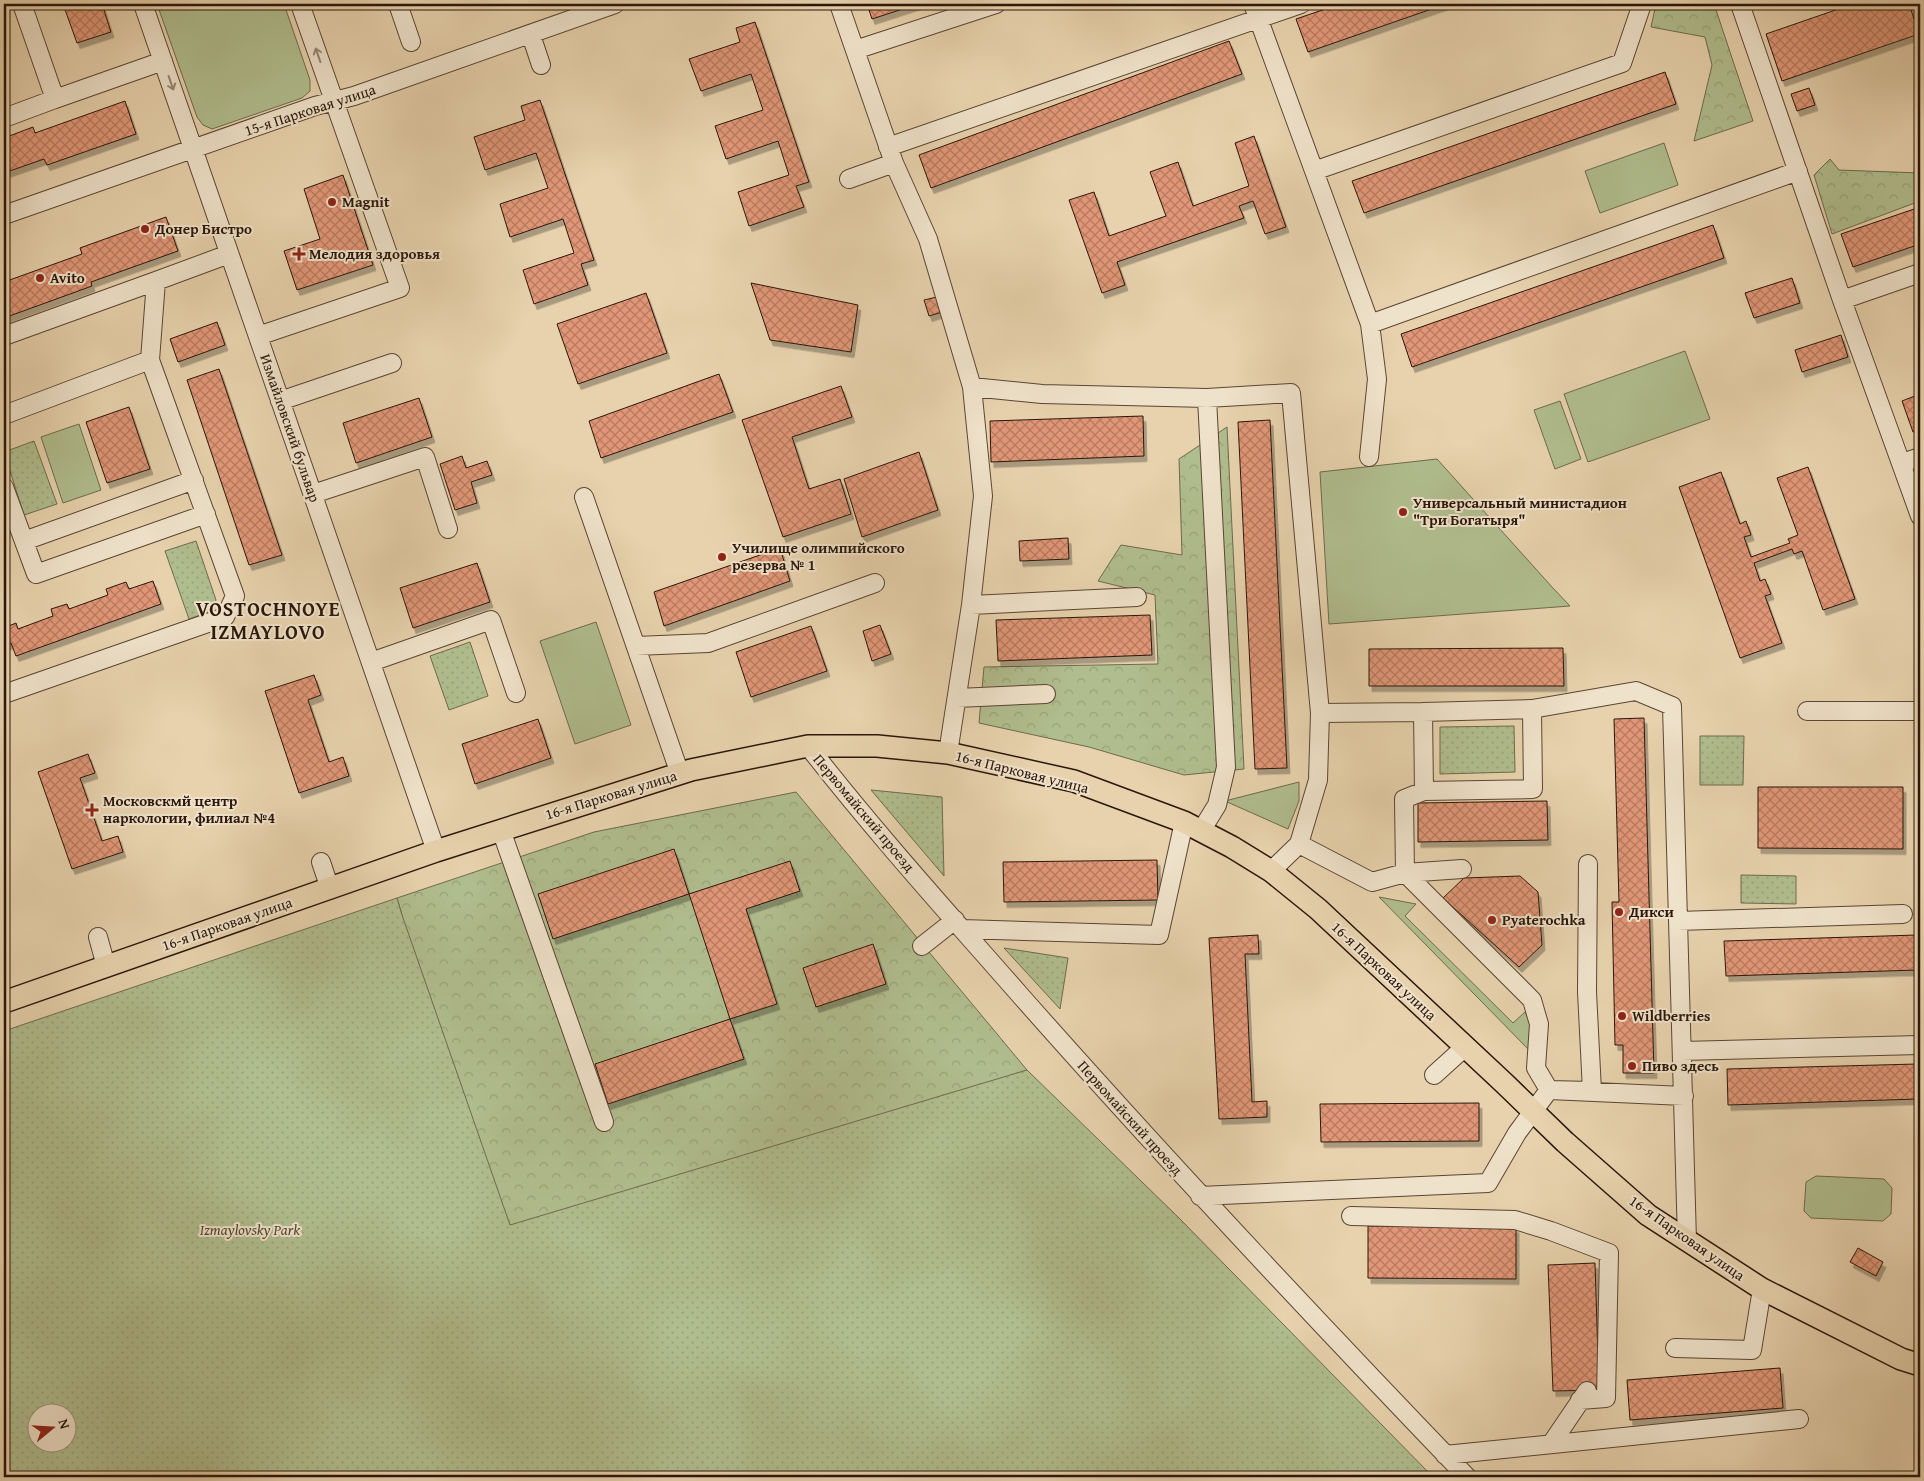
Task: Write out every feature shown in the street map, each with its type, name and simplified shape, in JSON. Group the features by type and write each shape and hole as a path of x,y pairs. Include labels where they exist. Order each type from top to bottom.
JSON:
{"main road":[{"name":"16-я Парковая улица","path":"4,1002 436,851 680,774 808,746 877,746 948,754 1074,781 1193,827 1232,847 1271,871 1318,909 1616,1188 1648,1215 1762,1289 1901,1359 1920,1365"}],"street":[{"path":"22,4 55,99"},
{"name":"Измайловский бульвар","path":"143,4 436,851"},
{"path":"258,336 400,288 300,4"},
{"path":"398,4 411,42"},
{"name":"15-я Парковая улица","path":"4,215 531,35 615,4"},
{"path":"838,4 891,155 928,239 972,387 983,496 971,605 948,754"},
{"path":"855,50 996,4"},
{"path":"849,179 891,155 1256,11 1301,4"},
{"path":"1314,171 1622,63 1642,4"},
{"path":"1740,4 1842,300 1920,516"},
{"path":"1256,11 1370,324 1377,380 1370,457"},
{"path":"531,35 541,65"},
{"path":"4,118 163,60"},
{"path":"1370,324 1798,171"},
{"path":"4,336 229,254"},
{"path":"1842,300 1920,273"},
{"path":"4,694 224,618 235,596 150,360 156,281"},
{"path":"4,415 150,360"},
{"path":"280,401 392,363"},
{"path":"972,387 1042,394 1207,398 1291,393 1320,713 1318,780 1299,844 1271,871"},
{"path":"922,946 958,924 1159,935 1193,827 1217,805 1226,767 1207,398"},
{"path":"313,494 425,457 448,530"},
{"path":"1902,463 1920,457"},
{"path":"24,541 194,480"},
{"path":"4,487 36,574 206,514"},
{"path":"584,497 680,774"},
{"path":"636,646 708,643 875,583"},
{"path":"971,605 1136,597"},
{"path":"372,662 490,620 516,693"},
{"path":"1320,713 1532,709 1636,691 1672,706 1687,1240"},
{"path":"957,698 1046,694"},
{"path":"1532,709 1533,790 1424,791 1404,800 1405,873 1532,1000 1539,1024 1536,1068 1549,1090"},
{"path":"1807,711 1920,711"},
{"path":"1423,712 1424,791"},
{"name":"Первомайский проезд","path":"808,746 830,775 958,924 1200,1196 1467,1477"},
{"path":"501,830 604,1122"},
{"path":"1299,844 1372,882 1405,873 1462,869"},
{"path":"321,862 330,889"},
{"path":"1588,864 1587,992 1592,1091"},
{"path":"1678,921 1903,914"},
{"path":"98,938 106,966"},
{"path":"1682,1051 1920,1045"},
{"path":"1434,1075 1465,1047"},
{"path":"1549,1090 1684,1096"},
{"path":"1200,1196 1488,1183 1517,1133 1549,1090"},
{"path":"1352,1216 1516,1220 1609,1253 1606,1398 1584,1395 1551,1444"},
{"path":"1675,1348 1752,1350 1762,1289"},
{"path":"1445,1455 1799,1419"}],"green space":[{"path":"157,4 284,4 310,80 310,91 302,98 212,129 203,125 197,117"},
{"path":"1656,4 1714,4 1753,121 1694,141 1712,65 1705,37 1651,27"},
{"path":"1664,143 1678,185 1600,213 1585,171"},
{"path":"1830,159 1839,170 1920,173 1920,201 1832,234 1814,175"},
{"path":"1685,351 1710,419 1588,462 1564,394"},
{"path":"1560,401 1581,459 1555,469 1534,410"},
{"path":"79,424 101,490 63,503 41,437"},
{"path":"1227,427 1244,769 1184,775 1089,747 979,723 984,667 1158,664 1155,595 1098,581 1121,545 1182,555 1179,459"},
{"path":"34,441 57,504 24,515 4,452"},
{"name":"Универсальный министадион \"Три Богатыря\"","path":"1437,459 1570,606 1329,624 1320,472"},
{"path":"196,541 216,600 212,611 189,619 165,551"},
{"path":"596,622 631,725 575,744 540,641"},
{"path":"470,642 488,696 449,710 430,656"},
{"path":"1514,726 1515,772 1440,774 1440,727"},
{"path":"1700,736 1744,736 1743,785 1700,785"},
{"path":"1299,782 1299,801 1288,829 1225,801"},
{"path":"871,790 942,797 944,876"},
{"path":"796,792 1027,1070 78,1448 78,1404 28,1404 28,1454 62,1454 4,1477 4,1041 402,915 397,898 594,832"},
{"path":"1741,875 1796,876 1796,904 1741,903"},
{"path":"1379,897 1416,904 1405,916 1513,1023 1525,1012 1530,1022 1530,1051"},
{"name":"Izmaylovsky Park","path":"397,898 510,1225 1027,1070 1178,1217 1433,1477 4,1477 4,1031"},
{"path":"1004,948 1068,958 1060,1009"},
{"path":"1816,1176 1884,1179 1892,1188 1891,1214 1883,1221 1811,1218 1804,1211 1806,1182"}],"building":[{"path":"63,4 102,4 111,32 77,43"},
{"path":"867,4 918,4 872,19"},
{"path":"1340,4 1446,4 1308,52 1296,19"},
{"path":"1853,4 1909,4 1919,34 1782,81 1766,34"},
{"path":"755,22 809,182 796,186 804,207 749,226 738,192 789,175 778,141 726,159 715,126 763,110 751,74 701,91 689,59 740,42 736,28"},
{"path":"1229,41 1242,74 931,188 919,155"},
{"path":"1665,72 1676,104 1364,213 1352,181"},
{"path":"1809,88 1815,105 1797,111 1791,94"},
{"path":"540,100 594,260 581,264 588,285 534,304 523,270 574,253 563,219 510,237 500,204 548,188 536,153 485,170 474,137 525,120 521,106"},
{"path":"125,101 136,134 47,165 44,159 4,173 4,138 33,127 35,133"},
{"path":"1254,136 1286,227 1265,234 1253,201 1239,206 1244,218 1117,262 1125,285 1102,293 1069,200 1094,192 1109,236 1166,216 1150,172 1178,162 1193,206 1249,186 1235,143"},
{"path":"343,175 373,265 297,290 284,251 320,239 304,189"},
{"path":"1920,207 1920,244 1853,267 1841,234"},
{"path":"166,217 178,251 91,282 92,286 4,318 4,282 82,254 80,248"},
{"path":"1713,225 1724,258 1412,367 1401,334"},
{"path":"1792,278 1800,303 1754,318 1745,293"},
{"path":"751,283 858,305 851,352 770,340"},
{"path":"646,293 667,353 578,384 557,324"},
{"path":"937,297 942,312 929,316 924,300"},
{"path":"217,322 225,345 178,362 170,339"},
{"path":"1841,335 1848,357 1802,372 1795,350"},
{"path":"219,369 282,555 249,565 187,380"},
{"path":"719,374 733,412 601,458 589,421"},
{"path":"841,386 852,417 792,437 809,489 840,479 851,514 783,537 742,420"},
{"path":"1920,394 1920,430 1913,432 1902,401"},
{"path":"419,398 432,437 356,463 343,423"},
{"path":"129,407 150,469 107,483 86,422"},
{"path":"1143,416 1144,456 991,462 990,421"},
{"path":"1270,420 1287,768 1255,769 1238,422"},
{"path":"919,452 938,510 862,537 844,479"},
{"path":"462,456 466,468 487,461 492,475 471,482 477,503 455,510 440,464"},
{"path":"1808,467 1855,599 1823,610 1802,551 1794,554 1792,549 1754,563 1760,581 1765,579 1771,594 1765,596 1782,643 1740,658 1679,487 1721,472 1740,524 1746,521 1751,535 1744,537 1751,557 1790,543 1788,539 1798,535 1777,478"},
{"path":"1068,538 1069,559 1020,561 1019,541"},
{"path":"780,548 790,581 664,626 654,592"},
{"path":"477,563 490,602 413,628 400,588"},
{"path":"153,581 161,604 16,656 11,643 4,646 4,628 16,623 18,629 53,616 51,609 67,604 69,609 108,595 106,589 126,582 129,589"},
{"path":"1150,615 1152,655 998,661 996,620"},
{"path":"880,625 891,654 872,661 863,631"},
{"path":"811,626 827,671 751,697 736,652"},
{"path":"1563,648 1564,686 1369,686 1369,649"},
{"path":"314,675 321,695 308,700 329,762 343,757 349,776 299,793 265,691"},
{"path":"1644,718 1654,1073 1623,1073 1623,1045 1615,1045 1612,902 1619,902 1614,719"},
{"path":"538,719 551,758 475,784 462,744"},
{"path":"88,754 95,773 80,778 102,841 118,836 123,852 72,869 38,772"},
{"path":"1758,787 1903,787 1903,849 1758,848"},
{"path":"1547,801 1548,840 1418,842 1418,803"},
{"path":"674,849 689,894 553,939 538,894"},
{"path":"1157,860 1158,900 1004,902 1003,862"},
{"path":"790,861 800,891 746,909 777,1004 730,1019 689,894"},
{"path":"1520,876 1538,892 1542,945 1519,967 1443,898 1464,878"},
{"path":"1258,935 1259,954 1245,954 1252,1102 1267,1101 1267,1117 1219,1119 1209,938"},
{"path":"1917,935 1918,970 1726,976 1724,941"},
{"path":"873,944 886,984 816,1007 803,968"},
{"path":"730,1019 744,1059 608,1104 595,1064"},
{"path":"1917,1064 1918,1099 1728,1105 1727,1069"},
{"path":"1479,1103 1479,1141 1321,1142 1320,1104"},
{"path":"1368,1226 1516,1227 1516,1279 1368,1278"},
{"path":"1858,1248 1883,1262 1876,1276 1850,1262"},
{"path":"1595,1263 1599,1390 1553,1391 1548,1265"},
{"path":"1780,1368 1783,1408 1630,1420 1627,1380"}],"place":[{"name":"Magnit","path":"332,202"},
{"name":"Донер Бистро","path":"145,229"},
{"name":"Мелодия здоровья","path":"299,254"},
{"name":"Avito","path":"40,278"},
{"name":"Универсальный министадион \"Три Богатыря\"","path":"1403,512"},
{"name":"Училище олимпийского резерва № 1","path":"722,557"},
{"name":"Московскмй центр наркологии, филиал №4","path":"92,810"},
{"name":"Дикси","path":"1619,912"},
{"name":"Pyaterochka","path":"1492,920"},
{"name":"Wildberries","path":"1622,1016"},
{"name":"Пиво здесь","path":"1632,1066"}],"district":[{"name":"VOSTOCHNOYE IZMAYLOVO","path":"268,620"}]}
